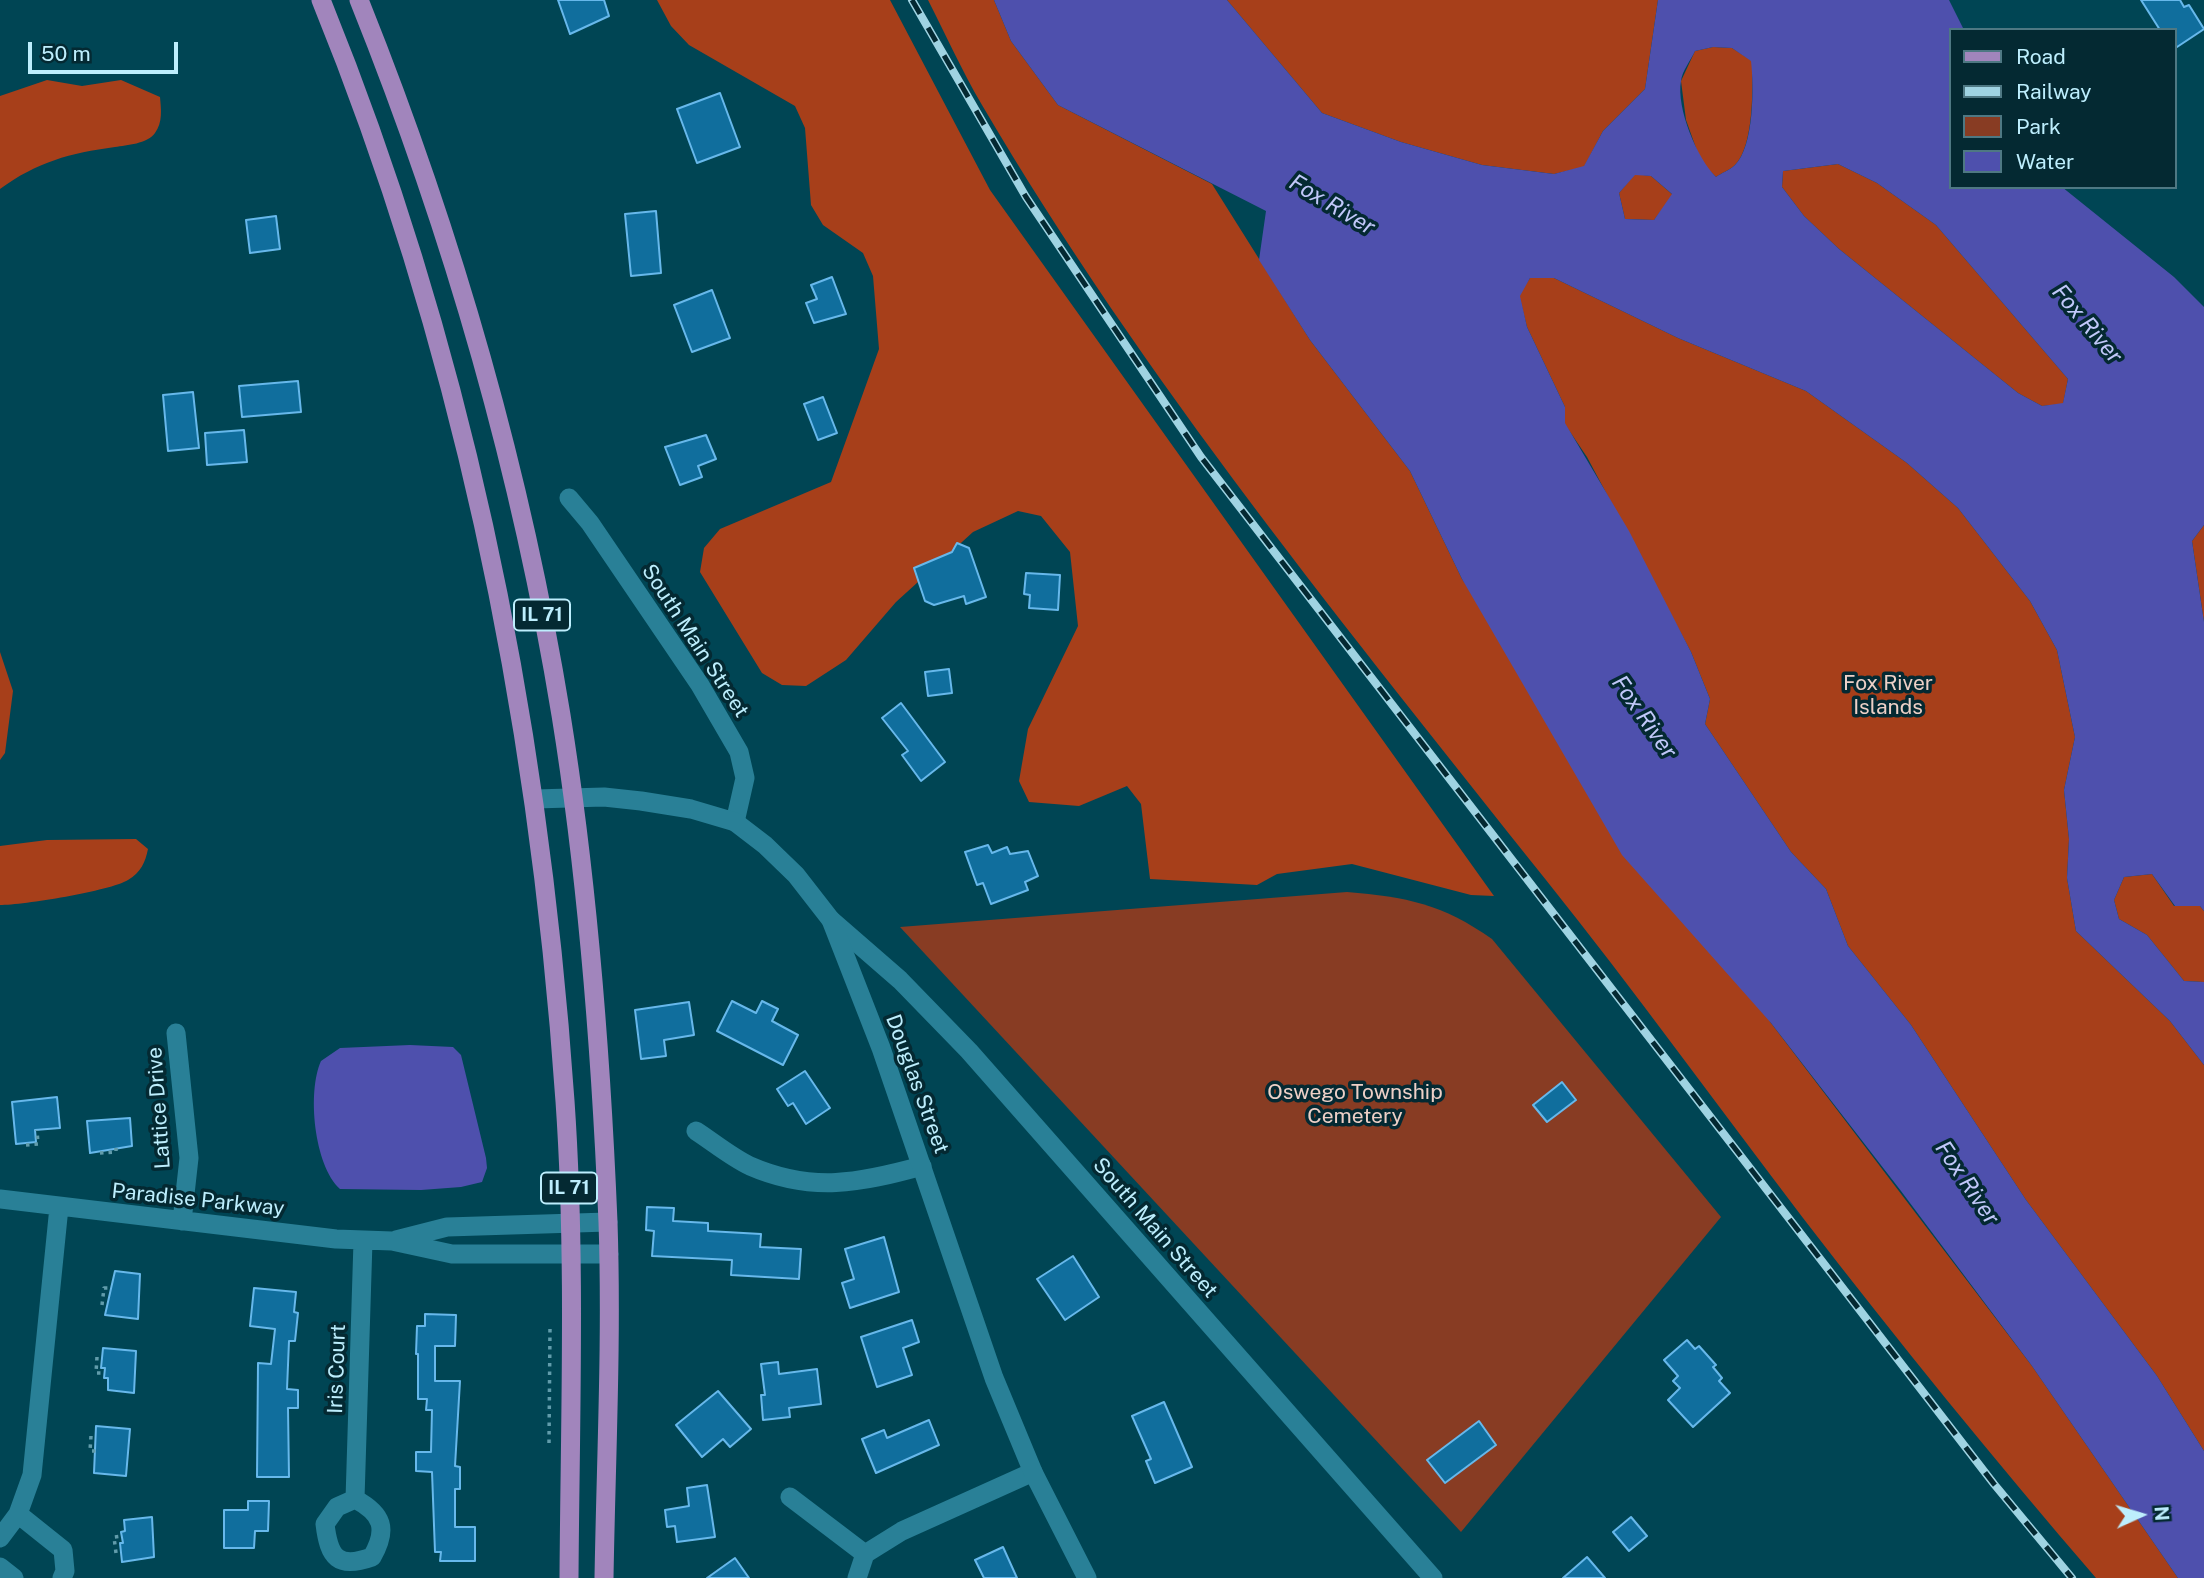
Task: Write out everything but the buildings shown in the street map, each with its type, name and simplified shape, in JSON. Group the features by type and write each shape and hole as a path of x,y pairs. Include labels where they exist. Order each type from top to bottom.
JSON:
{"main road":[{"name":"IL 71","path":"321,0 401,220 478,491 510,648 535,799 550,923 565,1103 571,1223 569,1578"},
{"name":"IL 71","path":"359,0 427,183 472,328 521,519 544,629 572,798 591,965 608,1222 609,1407 604,1578"}],"street":[{"name":"South Main Street","path":"569,498 590,523 700,685 739,752 745,778 735,822"},
{"name":"Douglas Street","path":"535,799 641,801 691,809 735,822 765,845 796,875 831,920 922,1166 994,1378 1033,1472 1087,1578"},
{"name":"South Main Street","path":"831,920 900,980 969,1051 1433,1578"},
{"name":"Lattice Drive","path":"176,1033 189,1158 182,1221"},
{"path":"696,1131 748,1165 799,1183 856,1183 922,1166"},
{"name":"Paradise Parkway","path":"0,1199 363,1241 392,1241 452,1254 608,1254"},
{"path":"0,1538 18,1514 32,1475 59,1207"},
{"name":"Paradise Parkway","path":"392,1241 447,1227 608,1222"},
{"name":"Iris Court","path":"355,1499 363,1241"},
{"path":"857,1578 865,1554 902,1531 1033,1472"},
{"path":"790,1497 865,1554"},
{"path":"18,1514 63,1550 65,1571 62,1578"},
{"path":"0,1567 14,1578"}],"path":[{"path":"26,1145 38,1144 37,1130"},
{"path":"100,1153 116,1152 116,1148"},
{"path":"102,1305 104,1288 109,1288"},
{"path":"549,1456 550,1320"},
{"path":"97,1357 96,1373 104,1373"},
{"path":"91,1436 90,1451 96,1451"},
{"path":"116,1553 114,1537 122,1536"}],"green space":[{"path":"657,0 890,0 990,190 1494,896 1471,895 1352,864 1277,874 1257,885 1150,879 1141,804 1127,786 1079,806 1029,802 1019,781 1028,729 1078,626 1070,552 1041,516 1018,511 973,532 896,602 846,660 806,686 782,685 762,673 700,572 704,548 720,529 831,482 879,349 873,276 863,253 823,225 811,205 805,128 795,106 689,45 671,26"},
{"path":"928,0 994,0 1011,41 1058,105 1212,184 1310,340 1410,471 1462,579 1771,1023 2032,1366 2178,1578 2096,1578 1874,1309 1579,921 1323,598 1179,406 1045,207 975,92"},
{"path":"1227,0 1658,0 1645,89 1603,131 1584,167 1554,174 1482,165 1401,142 1322,113"},
{"path":"1713,47 1732,48 1752,61 1751,116 1746,144 1735,165 1716,177 1701,162 1686,120 1681,81 1695,51"},
{"path":"47,80 82,86 121,80 160,97 161,115 158,129 142,142 83,152 41,165 0,189 0,96"},
{"path":"1838,164 1877,183 1936,225 2068,379 2063,404 2042,406 2018,393 1839,249 1804,216 1782,187 1783,171"},
{"path":"1635,174 1651,176 1673,195 1654,220 1625,219 1619,193"},
{"name":"Fox River Islands","path":"1530,278 1554,278 1678,338 1806,391 1907,463 1958,508 2030,601 2057,650 2075,737 2064,790 2069,839 2067,878 2076,931 2170,1021 2204,1065 2204,1451 2157,1376 2026,1200 1911,1025 1848,946 1826,889 1791,852 1705,724 1710,699 1691,652 1587,457 1564,423 1565,407 1527,327 1519,295"},
{"path":"2204,525 2204,622 2192,541"},
{"path":"0,652 13,691 5,753 0,760"},
{"path":"136,839 148,849 142,867 128,880 104,889 66,897 0,905 0,846 47,840"},
{"path":"2152,874 2174,906 2200,906 2204,911 2204,982 2184,981 2147,935 2119,919 2114,900 2124,877"},
{"name":"Oswego Township Cemetery","path":"1347,892 1423,904 1457,918 1492,939 1721,1217 1461,1532 900,927"}],"water":[{"name":"Fox River","path":"994,0 1227,0 1322,113 1401,142 1482,165 1554,174 1584,166 1603,131 1645,89 1658,0 1949,0 1963,28 1948,28 1948,189 2064,189 2174,277 2204,307 2204,525 2192,541 2204,622 2204,911 2200,906 2175,906 2152,874 2124,877 2114,900 2119,919 2147,935 2184,981 2204,982 2204,1065 2170,1021 2076,931 2067,878 2069,839 2064,790 2075,737 2057,650 2030,601 1958,508 1907,463 1806,391 1678,338 1554,278 1530,278 1520,296 1527,327 1565,407 1565,423 1629,531 1691,652 1710,699 1705,724 1791,852 1826,889 1848,946 1911,1025 2026,1200 2157,1376 2204,1451 2204,1578 2178,1578 2032,1366 1901,1191 1771,1023 1622,855 1462,579 1410,471 1310,340 1259,260 1266,211 1058,105 1011,41","holes":["1713,47 1732,48 1751,61 1751,116 1741,156 1733,167 1716,177 1702,158 1689,132 1682,105 1681,81 1695,51","1838,164 1877,183 1936,225 2068,379 2063,403 2042,406 2018,393 1839,249 1804,216 1782,187 1783,171","1635,175 1651,176 1672,194 1654,220 1625,219 1619,193"]},
{"path":"410,1045 453,1047 461,1055 486,1158 487,1168 482,1182 461,1187 421,1190 340,1189 324,1163 315,1128 314,1091 321,1061 340,1048"}],"railway":[{"path":"912,0 1026,197 1201,457 1994,1484 2072,1578"}]}
